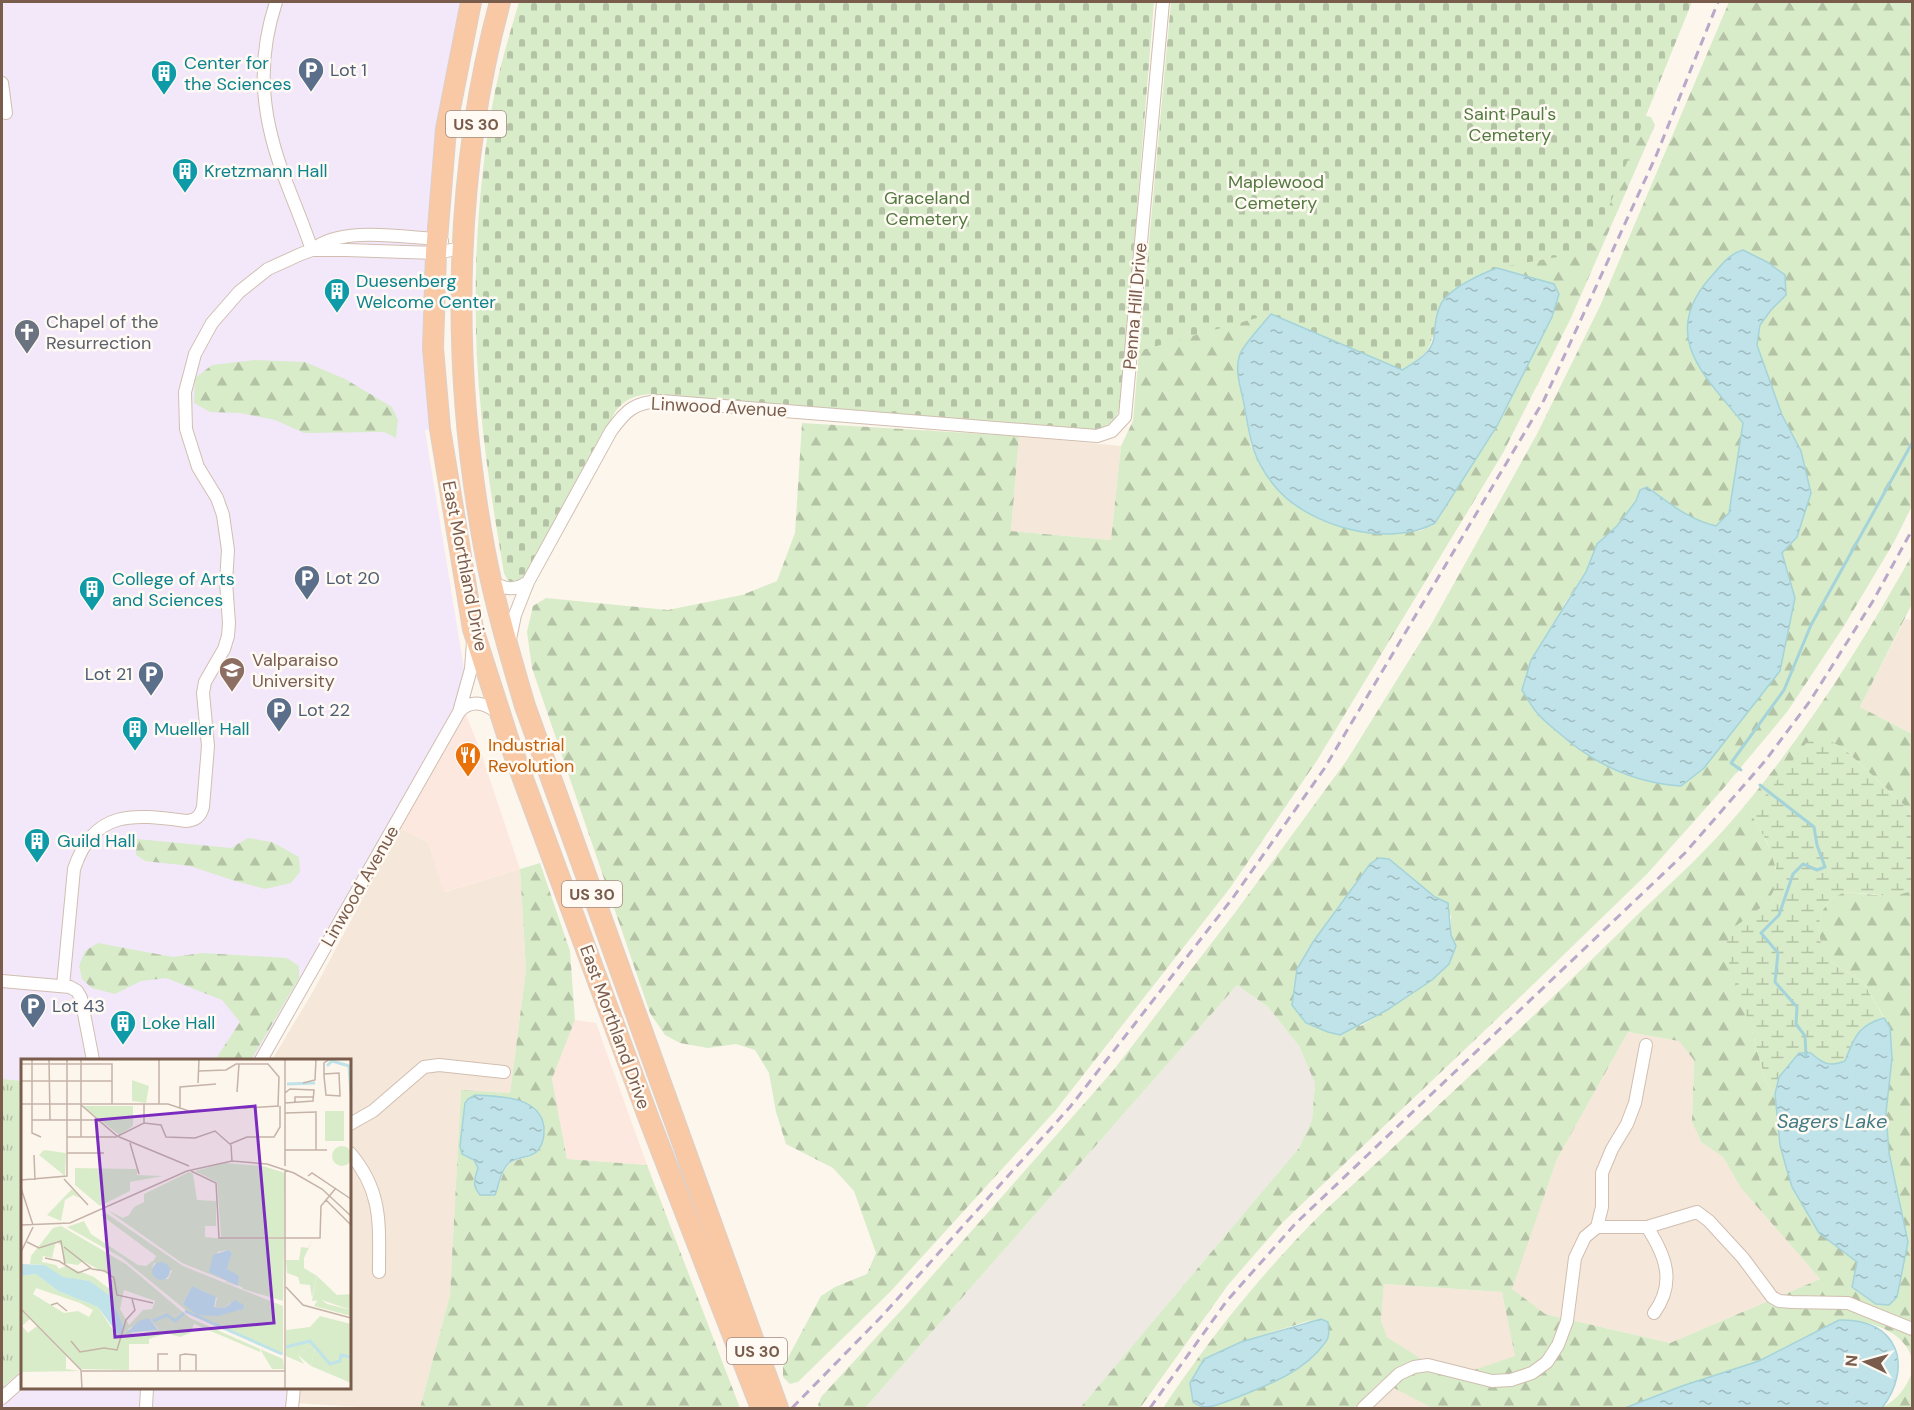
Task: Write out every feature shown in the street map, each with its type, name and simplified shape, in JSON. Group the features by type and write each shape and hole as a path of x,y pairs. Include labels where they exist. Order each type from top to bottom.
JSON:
{"highway":[{"name":"East Morthland Drive","path":"471,2 446,129 436,246 434,348 440,429 473,629 499,714 649,1119 760,1408"},
{"name":"East Morthland Drive","path":"500,2 476,117 462,248 464,384 473,472 491,581 525,706 778,1408"}],"street":[{"path":"276,2 264,54 264,99 268,123 281,168 312,250"},
{"name":"Penna Hill Drive","path":"938,422 1097,436 1112,431 1125,417 1163,2"},
{"path":"2,83 6,113"},
{"path":"63,986 74,869 87,841 110,822 137,816 194,820 200,816 203,807 207,746 203,693 205,682 224,649 228,636 226,591 228,550 223,515 217,498 198,467 186,429 185,392 195,354 212,323 239,292 268,269 312,250 322,242 357,236 462,248"},
{"name":"Linwood Avenue","path":"509,649 512,626 528,582 611,431 624,415 638,404 661,401 938,422"},
{"path":"491,581 508,589 516,589 528,582"},
{"name":"Linwood Avenue","path":"262,1059 459,712 471,669 473,629"},
{"path":"459,712 463,707 474,703 489,706 499,714"},
{"path":"2,981 63,986 77,991 81,998 93,1059"},
{"path":"1363,1408 1399,1374 1414,1367 1428,1365 1492,1381 1511,1380 1532,1373 1546,1362 1558,1345 1568,1321 1575,1258 1586,1237 1597,1227 1602,1207 1602,1173 1635,1102 1646,1045"},
{"path":"351,1123 373,1111 424,1067 439,1065 504,1072"},
{"path":"351,1154 372,1187 378,1216 379,1272"},
{"path":"1597,1227 1647,1227 1697,1212 1709,1221 1743,1258 1772,1297 1779,1301 1848,1303 1912,1329"},
{"path":"1647,1227 1661,1247 1666,1266 1664,1300 1654,1313"},
{"path":"2,1398 21,1381"},
{"path":"146,1408 147,1389"},
{"path":"292,1408 294,1389"}],"shaded area":[{"name":"Valparaiso University","path":"2,2 471,2 446,129 440,429 425,430 465,675 459,712 262,1059 21,1059 21,1389 294,1389 292,1408 2,1408"},
{"path":"1019,436 1121,446 1111,540 1011,531"},
{"path":"1905,619 1912,620 1912,734 1860,707"},
{"path":"465,712 520,869 444,892 428,842 400,828"},
{"path":"400,828 428,842 445,892 520,869 526,970 510,1093 461,1091 450,1295 420,1408 293,1403 294,1389 351,1389 351,1059 273,1059 315,988"},
{"path":"1237,985 1268,1007 1299,1046 1315,1083 1312,1120 1299,1148 1080,1408 865,1408"},
{"path":"575,1020 596,1023 647,1165 567,1159 552,1079"},
{"path":"1628,1032 1680,1041 1694,1060 1692,1122 1701,1142 1723,1157 1741,1188 1820,1279 1670,1343 1545,1314 1511,1289 1557,1159"},
{"path":"1384,1284 1502,1292 1516,1357 1468,1372 1422,1360 1387,1337 1381,1320"},
{"path":"1381,1381 1402,1391 1432,1408 1354,1408"}],"green space":[{"name":"Graceland Cemetery","path":"519,2 1154,2 1121,405 1116,416 1106,426 1090,430 651,394 640,395 627,401 615,412 522,580 512,583 504,573 485,452 476,335 476,259 486,144 492,107"},
{"path":"1171,2 1692,2 1591,251 1497,268 1402,370 1271,314 1139,351"},
{"path":"1729,2 1912,2 1912,506 1894,542 1844,626 1787,712 1722,790 1647,874 1282,1223 1228,1285 1140,1408 1080,1408 1299,1148 1312,1120 1315,1083 1299,1046 1268,1007 1237,985 865,1408 819,1408 821,1397 908,1303 1112,1072 1234,914 1347,760 1431,625 1537,434 1600,306","holes":["1743,250 1767,262 1785,275 1786,295 1760,325 1757,345 1782,415 1801,452 1797,537 1782,553 1795,598 1780,671 1704,768 1681,786 1573,745 1538,715 1522,690 1565,603 1586,572 1597,544 1617,526 1647,487 1680,510 1706,523 1716,526 1729,513 1743,423 1706,377","1379,858 1389,859 1435,897 1451,916 1451,935 1456,946 1432,980 1361,1026 1292,1005 1297,969 1370,864"]},
{"path":"1630,112 1651,117 1655,125 1571,318 1503,453 1316,762 1230,888 1055,1111 890,1292 798,1382 790,1384 783,1377 783,1367 821,1296 835,1287 867,1274 876,1253 854,1191 833,1168 786,1144 776,1112 769,1073 755,1050 736,1044 708,1048 680,1043 665,1035 650,1013 532,668 527,632 533,606 546,598 668,610 742,595 777,581 795,533 802,423 1019,436 1011,531 1111,540 1121,446 1133,421 1139,351 1154,335","holes":["1552,317 1497,426 1435,523 1420,531 1365,533 1274,486 1251,446 1238,376 1402,370 1426,352 1432,340 1435,324"]},
{"path":"255,360 305,362 345,379 392,407 398,420 396,438 384,432 304,433 275,420 240,413 210,412 194,403 195,378 212,365"},
{"path":"1912,555 1912,604 1860,707 1912,734 1912,818 1907,808 1842,747 1751,814 1773,858 1776,882 1773,894 1766,904 1736,926 1751,1028 1766,1082 1775,1094 1777,1120 1792,1187 1800,1199 1857,1262 1852,1287 1876,1304 1908,1242 1889,1153 1886,1113 1892,1058 1890,1027 1863,982 1834,964 1822,949 1818,928 1822,911 1832,898 1845,892 1875,895 1912,891 1912,1359 1908,1349 1901,1341 1883,1328 1850,1320 1839,1320 1759,1361 1682,1386 1625,1408 1432,1408 1381,1381 1354,1408 1163,1408 1237,1308 1298,1237 1546,1004 1690,865 1729,824 1805,727 1850,660","holes":["1628,1032 1679,1041 1694,1060 1692,1122 1701,1142 1723,1157 1741,1188 1820,1279 1670,1343 1545,1314 1512,1289 1557,1159","1384,1284 1502,1292 1515,1356 1468,1372 1423,1360 1387,1337 1381,1320","1311,1320 1191,1383 1204,1359 1241,1342"]},
{"path":"1814,733 1842,747 1907,808 1912,818 1912,891 1895,896 1845,892 1832,898 1822,911 1818,928 1822,948 1834,964 1863,982 1884,1018 1868,1024 1858,1033 1845,1061 1833,1066 1820,1062 1811,1053 1779,1076 1775,1094 1766,1082 1751,1028 1730,969 1726,944 1736,926 1767,903 1774,890 1776,868 1767,842 1751,814"},
{"path":"248,838 272,842 299,857 300,872 291,883 265,889 190,866 145,861 136,855 137,839 231,848"},
{"path":"540,863 570,951 575,1020 552,1079 567,1159 647,1165 740,1408 420,1408 450,1295 461,1090 510,1093 526,970 520,869","holes":["465,1103 533,1155 509,1164 495,1195 473,1181 478,1168 474,1160 462,1154 460,1146"]},
{"path":"98,943 173,957 202,953 287,958 299,966 299,978 252,1059 216,1059 240,1022 222,1000 166,978 141,981 115,994 92,988 82,979 79,966 85,951"},
{"path":"2,1079 21,1081 21,1371 2,1388"},
{"path":"1912,1372 1912,1408 1882,1408 1900,1393"}],"water":[{"path":"1743,250 1767,262 1785,275 1786,295 1760,325 1757,345 1782,415 1801,451 1811,493 1797,537 1782,553 1795,598 1780,671 1704,768 1681,786 1664,784 1631,776 1586,754 1543,719 1522,690 1531,660 1586,572 1597,544 1617,526 1636,501 1640,490 1647,487 1688,515 1716,526 1729,513 1743,423 1703,373 1693,356 1688,338 1688,320 1695,300 1709,279 1728,258"},
{"path":"1497,268 1554,284 1559,294 1552,317 1497,426 1435,523 1416,531 1394,534 1372,533 1326,522 1287,499 1273,484 1256,455 1238,373 1238,360 1242,350 1271,314 1402,370 1430,349 1437,314 1444,300 1465,283"},
{"path":"1379,858 1389,859 1435,897 1448,903 1451,935 1456,946 1449,964 1432,980 1387,1010 1340,1035 1328,1032 1306,1023 1292,1005 1297,969 1313,942 1370,864"},
{"name":"Sagers Lake","path":"1884,1018 1890,1027 1892,1058 1886,1113 1889,1153 1908,1242 1897,1297 1889,1305 1876,1304 1852,1287 1857,1262 1819,1233 1792,1187 1780,1145 1775,1094 1779,1077 1799,1053 1811,1053 1827,1063 1835,1064 1845,1061 1858,1034 1868,1024"},
{"path":"475,1095 506,1097 527,1104 541,1117 544,1127 543,1141 539,1149 532,1155 514,1160 507,1165 501,1175 495,1195 480,1195 477,1191 474,1182 478,1168 474,1160 462,1154 460,1146 465,1103"},
{"path":"1321,1319 1328,1322 1329,1331 1326,1342 1294,1371 1270,1384 1216,1405 1204,1407 1193,1402 1190,1383 1204,1359 1241,1342"},
{"path":"1839,1320 1859,1321 1875,1327 1887,1336 1895,1348 1898,1361 1897,1376 1892,1392 1882,1408 1625,1408 1682,1386 1759,1361"}],"waterway":[{"path":"1741,770 1731,763 1784,690 1811,625 1912,443"},
{"path":"1760,785 1814,827 1817,845 1825,867 1817,870 1803,864 1793,874 1779,915 1761,933 1778,953 1775,982 1797,1007 1796,1024 1805,1036 1806,1056"}],"railway":[{"path":"792,1408 882,1316 1070,1107 1232,899 1324,769 1544,400 1656,156 1718,2"},
{"path":"1150,1408 1226,1302 1295,1224 1685,853 1765,761 1810,701 1873,601 1912,530"}],"place":[{"name":"Lot 1","path":"311,93"},
{"name":"Center for the Sciences","path":"164,96"},
{"name":"Kretzmann Hall","path":"185,194"},
{"name":"Duesenberg Welcome Center","path":"337,314"},
{"name":"Chapel of the Resurrection","path":"27,355"},
{"name":"Lot 20","path":"307,601"},
{"name":"College of Arts and Sciences","path":"92,612"},
{"name":"Valparaiso University","path":"232,693"},
{"name":"Lot 21","path":"151,697"},
{"name":"Lot 22","path":"279,733"},
{"name":"Mueller Hall","path":"135,752"},
{"name":"Industrial Revolution","path":"468,778"},
{"name":"Guild Hall","path":"37,864"},
{"name":"Lot 43","path":"33,1029"},
{"name":"Loke Hall","path":"123,1046"}],"park label":[{"name":"Saint Paul's Cemetery","path":"1510,124"},
{"name":"Maplewood Cemetery","path":"1276,192"}]}
